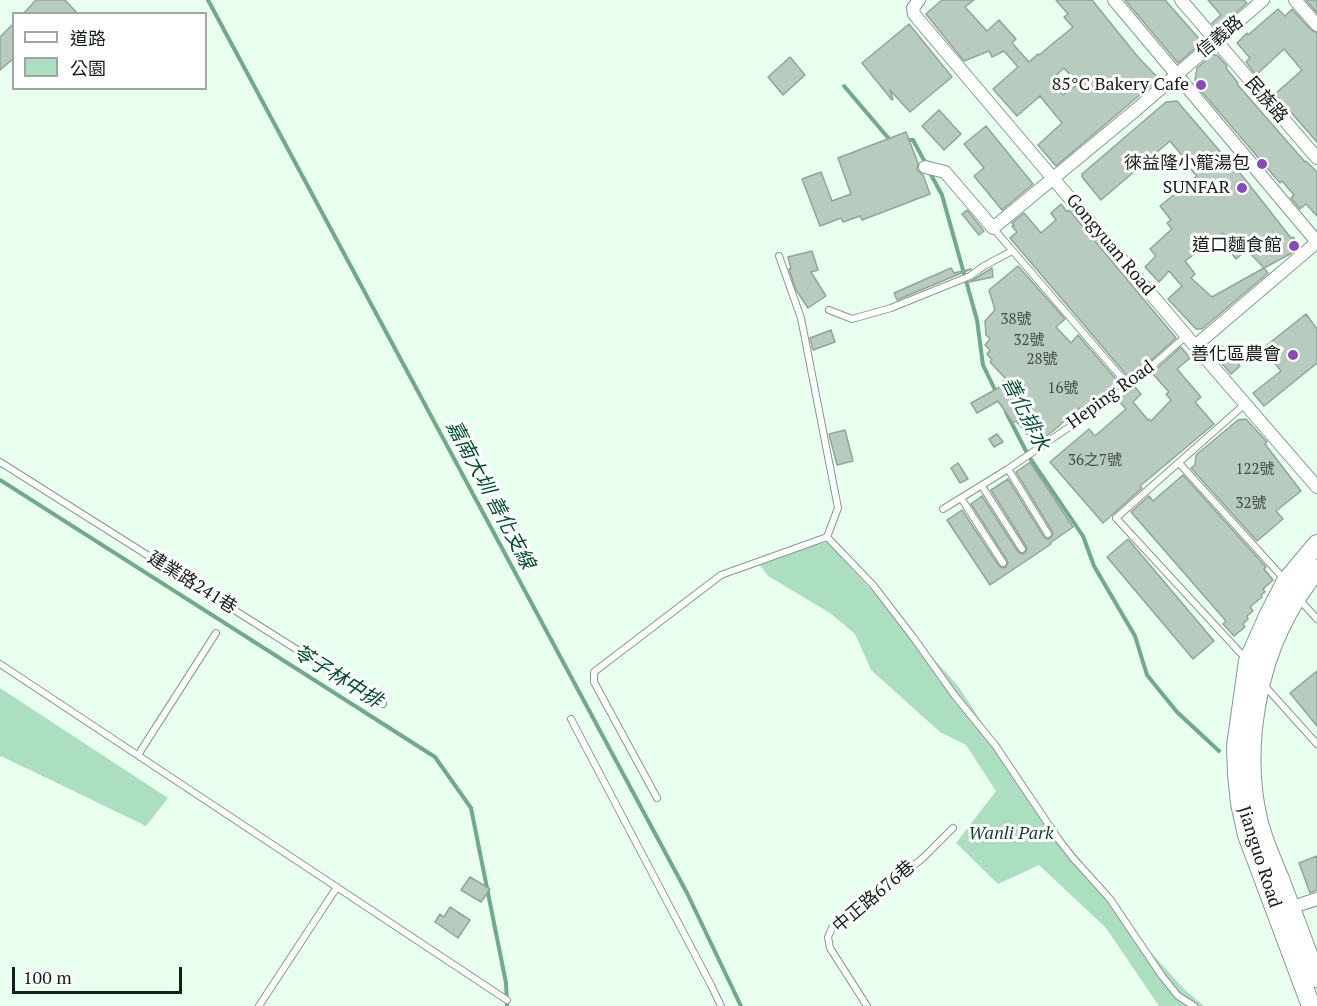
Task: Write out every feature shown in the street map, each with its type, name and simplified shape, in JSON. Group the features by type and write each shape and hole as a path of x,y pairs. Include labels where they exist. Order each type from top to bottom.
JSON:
{"street":[{"name":"Gongyuan Road","path":"919,0 914,8 915,17 1317,487"},
{"path":"1114,0 1317,242"},
{"name":"民族路","path":"1181,0 1317,158"},
{"name":"信義路","path":"993,228 1137,109 1263,0"},
{"path":"1295,0 1317,25"},
{"path":"925,167 945,172 993,228"},
{"name":"Heping Road","path":"1191,341 1317,242"},
{"name":"Jianguo Road","path":"1311,1006 1247,835 1240,803 1241,766 1265,663 1301,561 1317,544"},
{"name":"Jianguo Road","path":"1317,569 1292,589 1269,614 1248,661 1236,746 1241,766 1253,784 1262,833 1317,978"},
{"path":"1290,908 1317,899"}],"lane":[{"path":"993,228 1129,386"},
{"path":"829,310 852,319 891,308 970,276 1012,251"},
{"path":"657,798 594,682 594,672 721,575 827,537 838,508 801,318 779,256"},
{"name":"Heping Road","path":"943,509 1008,469 1191,341"},
{"path":"1245,404 1116,518 1248,661"},
{"name":"建業路241巷","path":"0,462 383,704"},
{"path":"1179,463 1317,619"},
{"path":"1008,469 1048,534"},
{"path":"981,486 1022,549"},
{"path":"961,498 1003,563"},
{"path":"827,537 873,585 913,637 995,745 1059,840 1110,899 1162,976 1178,996 1194,1006"},
{"path":"138,755 216,633"},
{"path":"0,664 507,1000"},
{"path":"1260,681 1317,744"},
{"path":"572,719 721,1006"},
{"name":"中正路676巷","path":"867,1006 830,948 828,937 832,928 922,858 953,828"},
{"path":"259,1006 337,887"}],"green space":[{"name":"Wanli Park","path":"827,542 958,686 1038,808 1144,945 1185,990 1204,1006 1159,1006 1106,928 1039,865 998,884 956,843 996,791 966,745 940,732 871,670 855,634 830,613 768,576 755,559"},
{"path":"0,688 168,798 146,826 0,757"}],"building":[{"path":"36,0 65,0 76,12 25,12"},
{"path":"942,0 974,0 965,7 987,31 999,20 1016,39 1012,43 1029,62 1073,27 1064,17 1068,14 1056,0 1092,0 1156,76 1154,83 1056,166 1038,145 1062,123 1040,96 1017,116 993,89 1018,67 1004,51 992,57 989,51 964,61 926,14","holes":["1064,68 1078,84 1063,95 1050,81"]},
{"path":"1125,0 1165,0 1202,42 1178,63"},
{"path":"1208,0 1244,0 1247,3 1217,29 1212,23 1221,15"},
{"path":"1306,0 1317,0 1317,13"},
{"path":"1278,9 1285,16 1292,9 1311,30 1317,33 1317,142 1275,94 1302,70 1284,49 1256,75 1246,62 1250,58 1237,43"},
{"path":"909,24 952,77 910,112 890,90 892,100 862,63"},
{"path":"12,25 12,60 0,70 0,37"},
{"path":"1212,55 1217,55 1227,66 1226,68 1237,84 1305,162 1317,172 1317,216 1306,204 1300,209 1291,198 1294,195 1282,181 1280,183 1202,92 1203,90 1195,80 1197,68"},
{"path":"790,57 805,75 783,95 768,77"},
{"path":"1177,101 1224,156 1226,155 1291,238 1293,237 1300,246 1264,268 1268,273 1202,329 1196,329 1168,299 1182,286 1169,271 1159,282 1145,267 1156,256 1150,249 1172,229 1167,223 1171,220 1160,206 1197,176 1182,160 1184,158 1170,141 1101,200 1082,177 1082,174 1166,102","holes":["1223,233 1234,248 1230,251 1236,259 1247,250 1264,268 1212,297 1191,278 1195,274 1185,261"]},
{"path":"939,110 961,134 944,150 922,126"},
{"path":"986,126 1033,184 1002,210 974,176 984,168 964,144"},
{"path":"906,132 918,163 917,170 923,175 930,194 862,220 860,216 843,222 841,218 820,226 802,179 821,172 832,201 851,194 838,158"},
{"path":"1061,204 1067,212 1069,210 1176,338 1130,379 1010,238 1017,232 1012,223 1024,213 1041,233 1056,220 1051,213"},
{"path":"967,210 984,231 979,235 962,214"},
{"path":"812,251 818,270 811,272 826,296 808,308 796,290 789,269 791,269 788,257"},
{"path":"1018,266 1065,319 1056,327 1071,343 1078,335 1121,385 1082,412 1079,408 1035,444 1016,421 1013,423 998,401 977,413 971,403 1000,387 999,385 1006,379 990,362 992,360 987,354 990,350 985,345 990,339 986,335 985,321 995,310 989,290"},
{"path":"951,268 954,273 971,269 897,300 894,293"},
{"path":"992,268 993,277 969,282 973,280"},
{"name":"善化區農會","path":"1306,314 1317,329 1317,363 1264,406 1253,393 1281,371 1263,348"},
{"path":"831,330 835,342 813,350 810,338"},
{"path":"1220,344 1240,366 1231,374 1212,352"},
{"path":"1181,347 1190,358 1177,369 1201,397 1195,402 1214,424 1140,486 1142,488 1103,523 1050,462 1089,429 1095,436 1126,409 1118,400 1135,387 1141,394 1133,402 1151,421 1171,400 1166,394 1169,392 1152,373"},
{"path":"1246,419 1267,442 1265,444 1301,491 1276,511 1283,519 1257,541 1191,468 1195,465 1196,455 1238,420"},
{"path":"845,430 853,461 837,465 829,434"},
{"path":"997,434 1003,442 994,447 989,439"},
{"path":"1030,462 1073,527 990,585 947,520 962,510 999,566 1006,567 1007,560 971,504 982,496 1018,552 1025,553 1026,546 991,490 1008,479 1044,537 1051,538 1052,531 1016,472"},
{"path":"958,463 968,479 960,483 951,468"},
{"path":"1183,475 1266,567 1264,569 1273,580 1263,589 1265,592 1261,595 1262,597 1250,607 1253,611 1243,624 1245,627 1234,636 1223,624 1226,621 1131,512 1149,496 1153,501"},
{"path":"1128,539 1214,641 1193,659 1107,557"},
{"path":"1317,671 1317,726 1290,693"},
{"path":"1317,856 1317,890 1310,893 1299,863"},
{"path":"470,877 490,889 481,902 461,890"},
{"path":"450,907 470,920 458,938 435,922 440,914 444,917"}],"waterway":[{"name":"嘉南大圳 善化支線","path":"208,0 687,893 741,1006"},
{"name":"善化排水","path":"844,86 890,140 893,140"},
{"name":"善化排水","path":"906,140 913,140 926,164"},
{"name":"善化排水","path":"929,171 942,195 977,320 983,365 997,394"},
{"name":"善化排水","path":"1006,412 1028,455 1083,536 1094,566 1135,636 1147,675 1177,712 1219,751"},
{"name":"苓子林中排","path":"0,480 435,757 471,808 506,983 507,1006"}],"place":[{"name":"85°C Bakery Cafe","path":"1201,85"},
{"name":"徠益隆小籠湯包","path":"1262,164"},
{"name":"SUNFAR","path":"1242,188"},
{"name":"道口麵食館","path":"1294,246"},
{"name":"善化區農會","path":"1293,355"}]}
